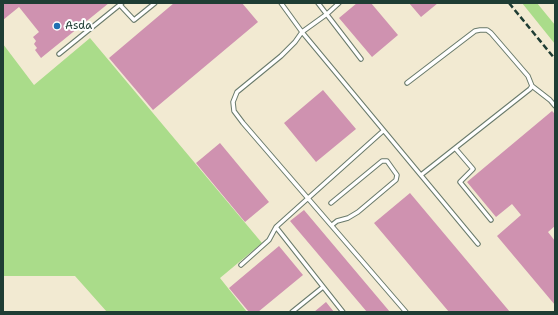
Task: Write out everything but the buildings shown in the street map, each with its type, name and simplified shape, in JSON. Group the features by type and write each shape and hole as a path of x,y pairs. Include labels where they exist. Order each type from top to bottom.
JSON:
{"lane":[{"path":"59,54 121,4 134,20 156,3"},
{"path":"281,3 302,32 478,244"},
{"path":"318,3 361,59"},
{"path":"339,3 327,14 302,32 296,42 281,56 236,92 233,102 234,111 406,312"},
{"path":"407,83 475,31 488,30 528,76 532,86 550,100 555,106"},
{"path":"421,175 530,90 532,86"},
{"path":"241,265 269,240 276,227 383,131"},
{"path":"455,148 472,169 460,182 491,220"},
{"path":"331,203 382,161 387,161 397,174 396,180 358,212 348,218 337,221 332,225"},
{"path":"276,227 343,312"},
{"path":"292,312 323,287"}],"green space":[{"path":"522,3 537,3 555,25 555,44"},
{"path":"90,38 262,243 220,278 247,312 107,312 75,276 3,276 3,44 34,85"}],"railway":[{"path":"509,3 555,59"}],"place":[{"name":"Asda","path":"57,26"}]}
